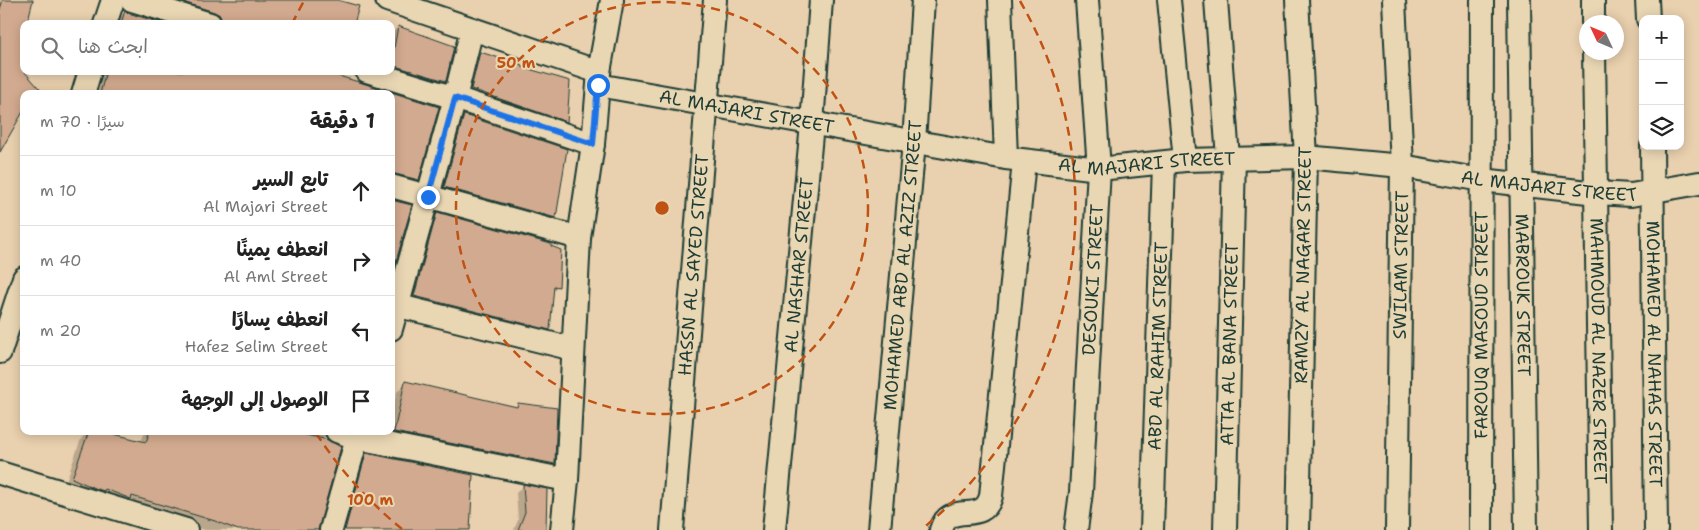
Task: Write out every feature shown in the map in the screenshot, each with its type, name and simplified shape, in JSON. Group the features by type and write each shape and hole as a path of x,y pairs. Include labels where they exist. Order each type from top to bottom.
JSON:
{"street":[{"path":"107,20 113,0"},
{"path":"132,0 197,20"},
{"name":"AL MAJARI STREET","path":"387,0 472,29 598,79 707,105 1015,160 1099,170 1231,158 1306,157 1402,166 1522,185 1631,195 1699,183"},
{"path":"562,530 567,480 579,238 593,144 598,79 612,0"},
{"name":"HASSN AL SAYED STREET","path":"672,530 715,0"},
{"name":"AL NASHAR STREET","path":"774,530 812,124 821,0"},
{"name":"MOHAMED ABD AL AZIZ STREET","path":"879,530 914,142 923,0"},
{"path":"941,530 943,524 950,516 956,513 976,513 982,510 989,502 991,496 1015,160 1000,0"},
{"name":"DESOUKI STREET","path":"1076,530 1081,492 1099,170 1087,0"},
{"name":"ABD AL RAHIM STREET","path":"1152,530 1175,162 1169,0"},
{"name":"ATTA AL BANA STREET","path":"1216,0 1231,158 1225,530"},
{"name":"RAMZY AL NAGAR STREET","path":"1298,0 1306,157 1298,530"},
{"name":"SWILAM STREET","path":"1394,0 1402,166 1397,530"},
{"name":"FAROUQ MASOUD STREET","path":"1481,530 1482,0"},
{"name":"MABROUK STREET","path":"1519,0 1526,530"},
{"path":"1593,0 1593,15"},
{"path":"1647,0 1648,15"},
{"path":"472,29 428,197 395,305 573,349"},
{"name":"MAHMOUD AL NAZER STREET","path":"1594,60 1601,530"},
{"path":"84,90 89,75"},
{"path":"380,75 593,144"},
{"name":"MOHAMED AL NAHAS STREET","path":"1652,150 1656,530"},
{"path":"395,187 579,238"},
{"path":"0,352 16,329 20,304"},
{"path":"331,530 351,435"},
{"path":"360,435 567,480"},
{"path":"0,473 186,530"}],"building":[{"path":"3,0 33,0 28,20 20,20 20,75 27,75 41,90 20,90 20,117 0,152 0,9"},
{"path":"177,0 337,0 359,6 355,20 222,20 220,15"},
{"path":"125,10 128,13 152,20 122,20"},
{"path":"398,26 454,46 446,81 395,66 395,43"},
{"path":"480,52 570,81 567,122 471,89"},
{"path":"105,75 335,75 379,88 379,90 101,90"},
{"path":"395,93 439,107 419,180 395,174"},
{"path":"464,115 567,149 556,218 444,187"},
{"path":"395,201 412,205 395,265"},
{"path":"437,212 551,244 551,246 561,250 559,287 554,286 550,330 414,296"},
{"path":"405,381 517,407 518,403 557,408 555,464 395,432"},
{"path":"88,435 118,435 146,442 149,435 306,435 328,440 341,447 318,530 238,530 215,521 132,496 131,499 105,489 104,491 94,488 72,478"},
{"path":"366,453 473,475 470,530 345,530"},
{"path":"523,484 547,489 546,530 518,530 525,512"}],"route":[{"path":"428,197 455,98 593,144 598,85"}]}
